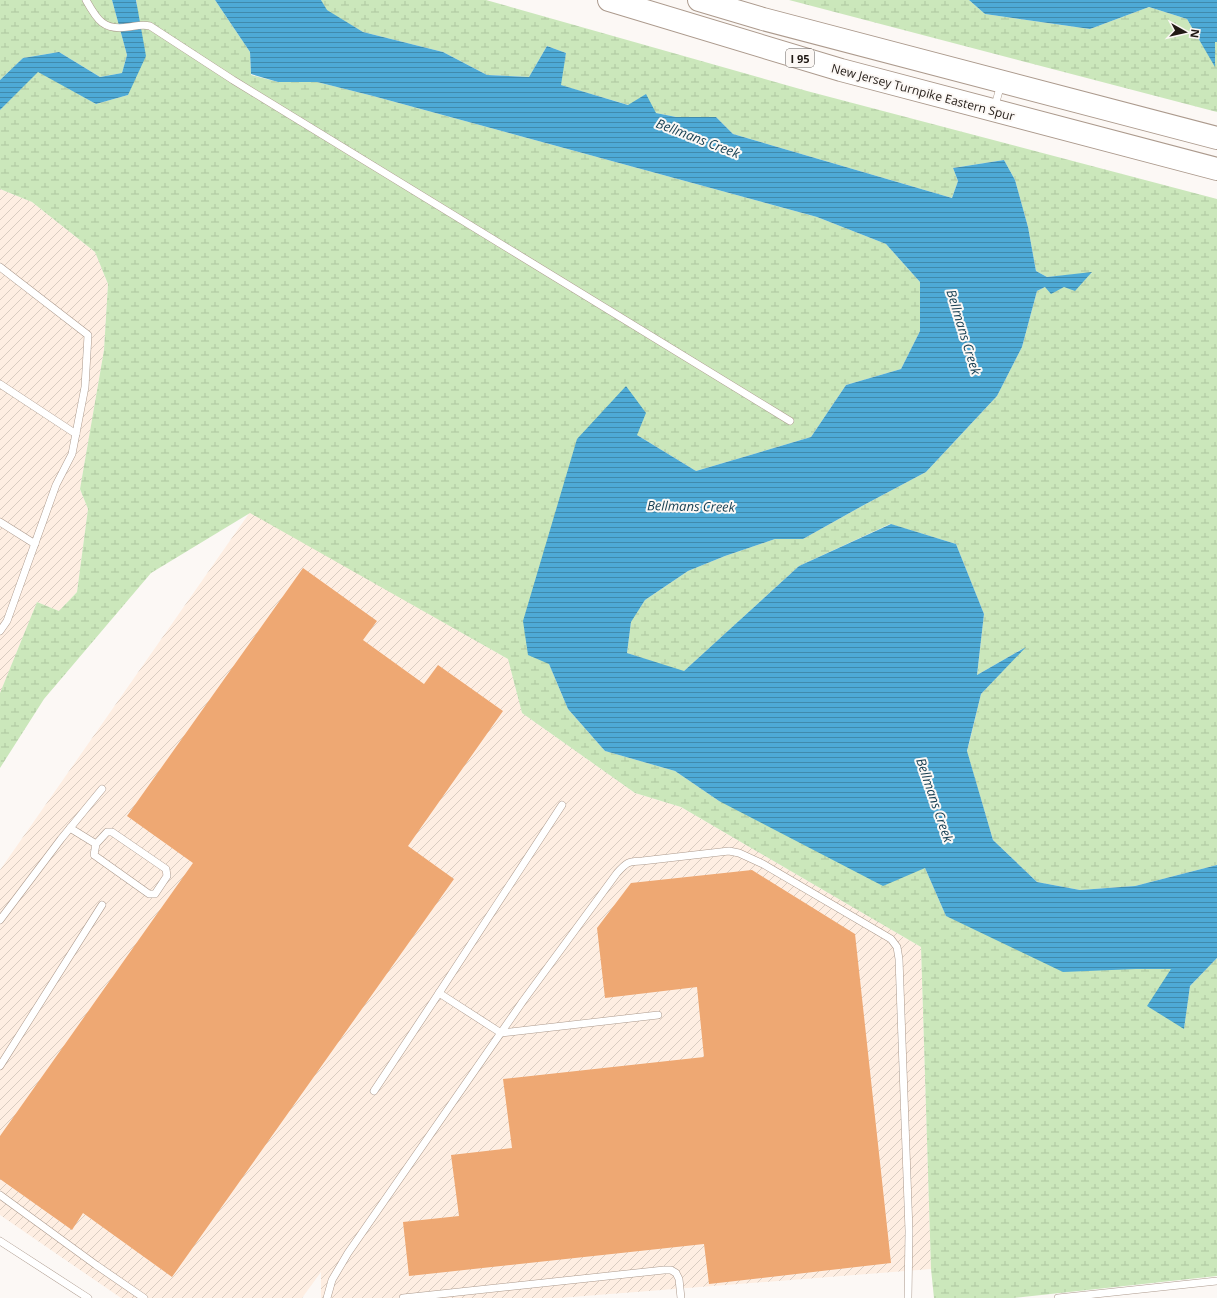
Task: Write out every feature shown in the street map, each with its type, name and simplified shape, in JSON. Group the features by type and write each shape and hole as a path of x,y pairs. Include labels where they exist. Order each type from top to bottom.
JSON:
{"highway":[{"name":"New Jersey Turnpike Eastern Spur","path":"609,0 833,68 1217,169"},
{"name":"I 95","path":"699,0 763,19 1217,138"}],"lane":[{"path":"86,0 93,14 102,24 110,28 118,29 143,24 150,26 233,80 790,420"},
{"path":"993,111 1001,82"},
{"path":"0,267 88,335 85,387 72,454 56,485 7,621 0,631"},
{"path":"0,384 76,434"},
{"path":"0,522 35,544"},
{"path":"0,920 70,828 102,789"},
{"path":"374,1091 562,805"},
{"path":"70,828 96,844"},
{"path":"107,832 112,832 166,869 167,876 155,894 149,894 94,855 96,844 107,832"},
{"path":"327,1298 332,1280 348,1253 501,1033 625,864 633,861 729,852 739,853 764,864 891,939 897,947 899,959 908,1223 908,1298"},
{"path":"0,1066 102,905"},
{"path":"439,993 501,1033 658,1015"},
{"path":"0,1195 144,1298"},
{"path":"0,1241 42,1270 88,1298"},
{"path":"403,1298 671,1270 676,1273 679,1279 681,1298"},
{"path":"1058,1298 1217,1281"}],"shaded area":[{"path":"0,189 32,202 95,252 108,284 104,350 80,489 88,509 77,592 59,611 37,602 0,693"},
{"path":"250,512 508,659 522,713 635,793 681,807 921,947 931,1269 559,1298 321,1298 321,1272 302,1298 121,1298 0,1215 0,870"}],"green space":[{"path":"0,0 112,0 127,55 122,73 100,77 59,52 23,58 0,80"},
{"path":"136,0 215,0 250,52 251,75 278,82 317,82 373,96 817,217 886,244 920,282 920,331 901,369 846,385 811,437 696,471 637,435 626,386 549,664 568,709 605,751 675,771 719,801 925,868 946,916 1136,969 1171,969 1184,1028 1190,986 1217,958 1217,1276 1014,1298 934,1298 931,1269 921,947 681,807 635,793 522,713 508,659 250,513 151,573 44,699 0,768 0,693 37,602 59,611 77,592 88,509 80,489 104,350 108,284 95,252 32,202 0,189 0,110 38,71 96,104 128,95 137,3"},
{"path":"321,0 486,0 807,91 1217,199 1217,865 1135,886 1080,890 1037,882 993,840 967,752 981,694 1024,648 977,675 984,614 956,544 890,524 799,566 683,672 627,653 631,621 645,600 688,571 725,556 775,539 803,539 926,472 997,396 1022,347 1037,291 1045,287 1064,287 1092,273 1047,277 1036,271 1028,227 1015,180 1004,160 953,168 958,181 952,198 733,134 716,117 676,117 656,113 560,85 566,53 547,46 529,77 487,75 443,52 363,32 326,10"},
{"path":"789,0 969,0 985,14 1090,29 1149,7 1187,19 1215,66 1215,42 1217,42 1217,112"}],"water":[{"path":"112,0 136,0 146,56 128,95 96,104 38,72 0,110 0,80 23,58 59,52 100,77 122,73 127,55"},
{"name":"Bellmans Creek","path":"215,0 321,0 327,10 363,32 443,52 487,75 529,77 547,46 566,53 561,85 628,105 646,94 656,113 676,117 716,117 733,134 952,198 958,181 953,168 1004,160 1015,180 1028,227 1036,271 1047,277 1092,272 1075,291 1064,287 1051,294 1045,287 1037,291 1022,347 997,396 926,472 803,539 775,539 725,556 688,571 645,600 631,622 627,653 684,671 799,566 891,524 956,544 984,614 977,675 1026,647 981,694 967,751 993,840 1037,882 1080,890 1135,886 1217,865 1217,958 1190,986 1184,1029 1147,1006 1171,969 1063,972 946,916 925,868 883,886 719,801 675,771 605,751 568,709 549,664 528,655 523,621 577,439 626,386 646,413 637,435 696,471 811,437 846,385 901,369 920,331 920,282 886,244 817,217 373,96 317,82 278,82 251,74 250,52"},
{"path":"969,0 1217,0 1217,42 1215,42 1215,67 1187,19 1149,7 1090,29 985,14"}],"building":[{"path":"303,568 377,621 363,640 424,684 438,665 503,711 408,846 454,879 172,1277 83,1213 72,1230 0,1179 0,1136 193,863 127,816"},
{"path":"752,870 855,934 891,1263 709,1284 704,1244 409,1276 403,1222 459,1216 451,1155 512,1148 503,1079 704,1057 697,987 605,998 597,928 631,883"}]}
